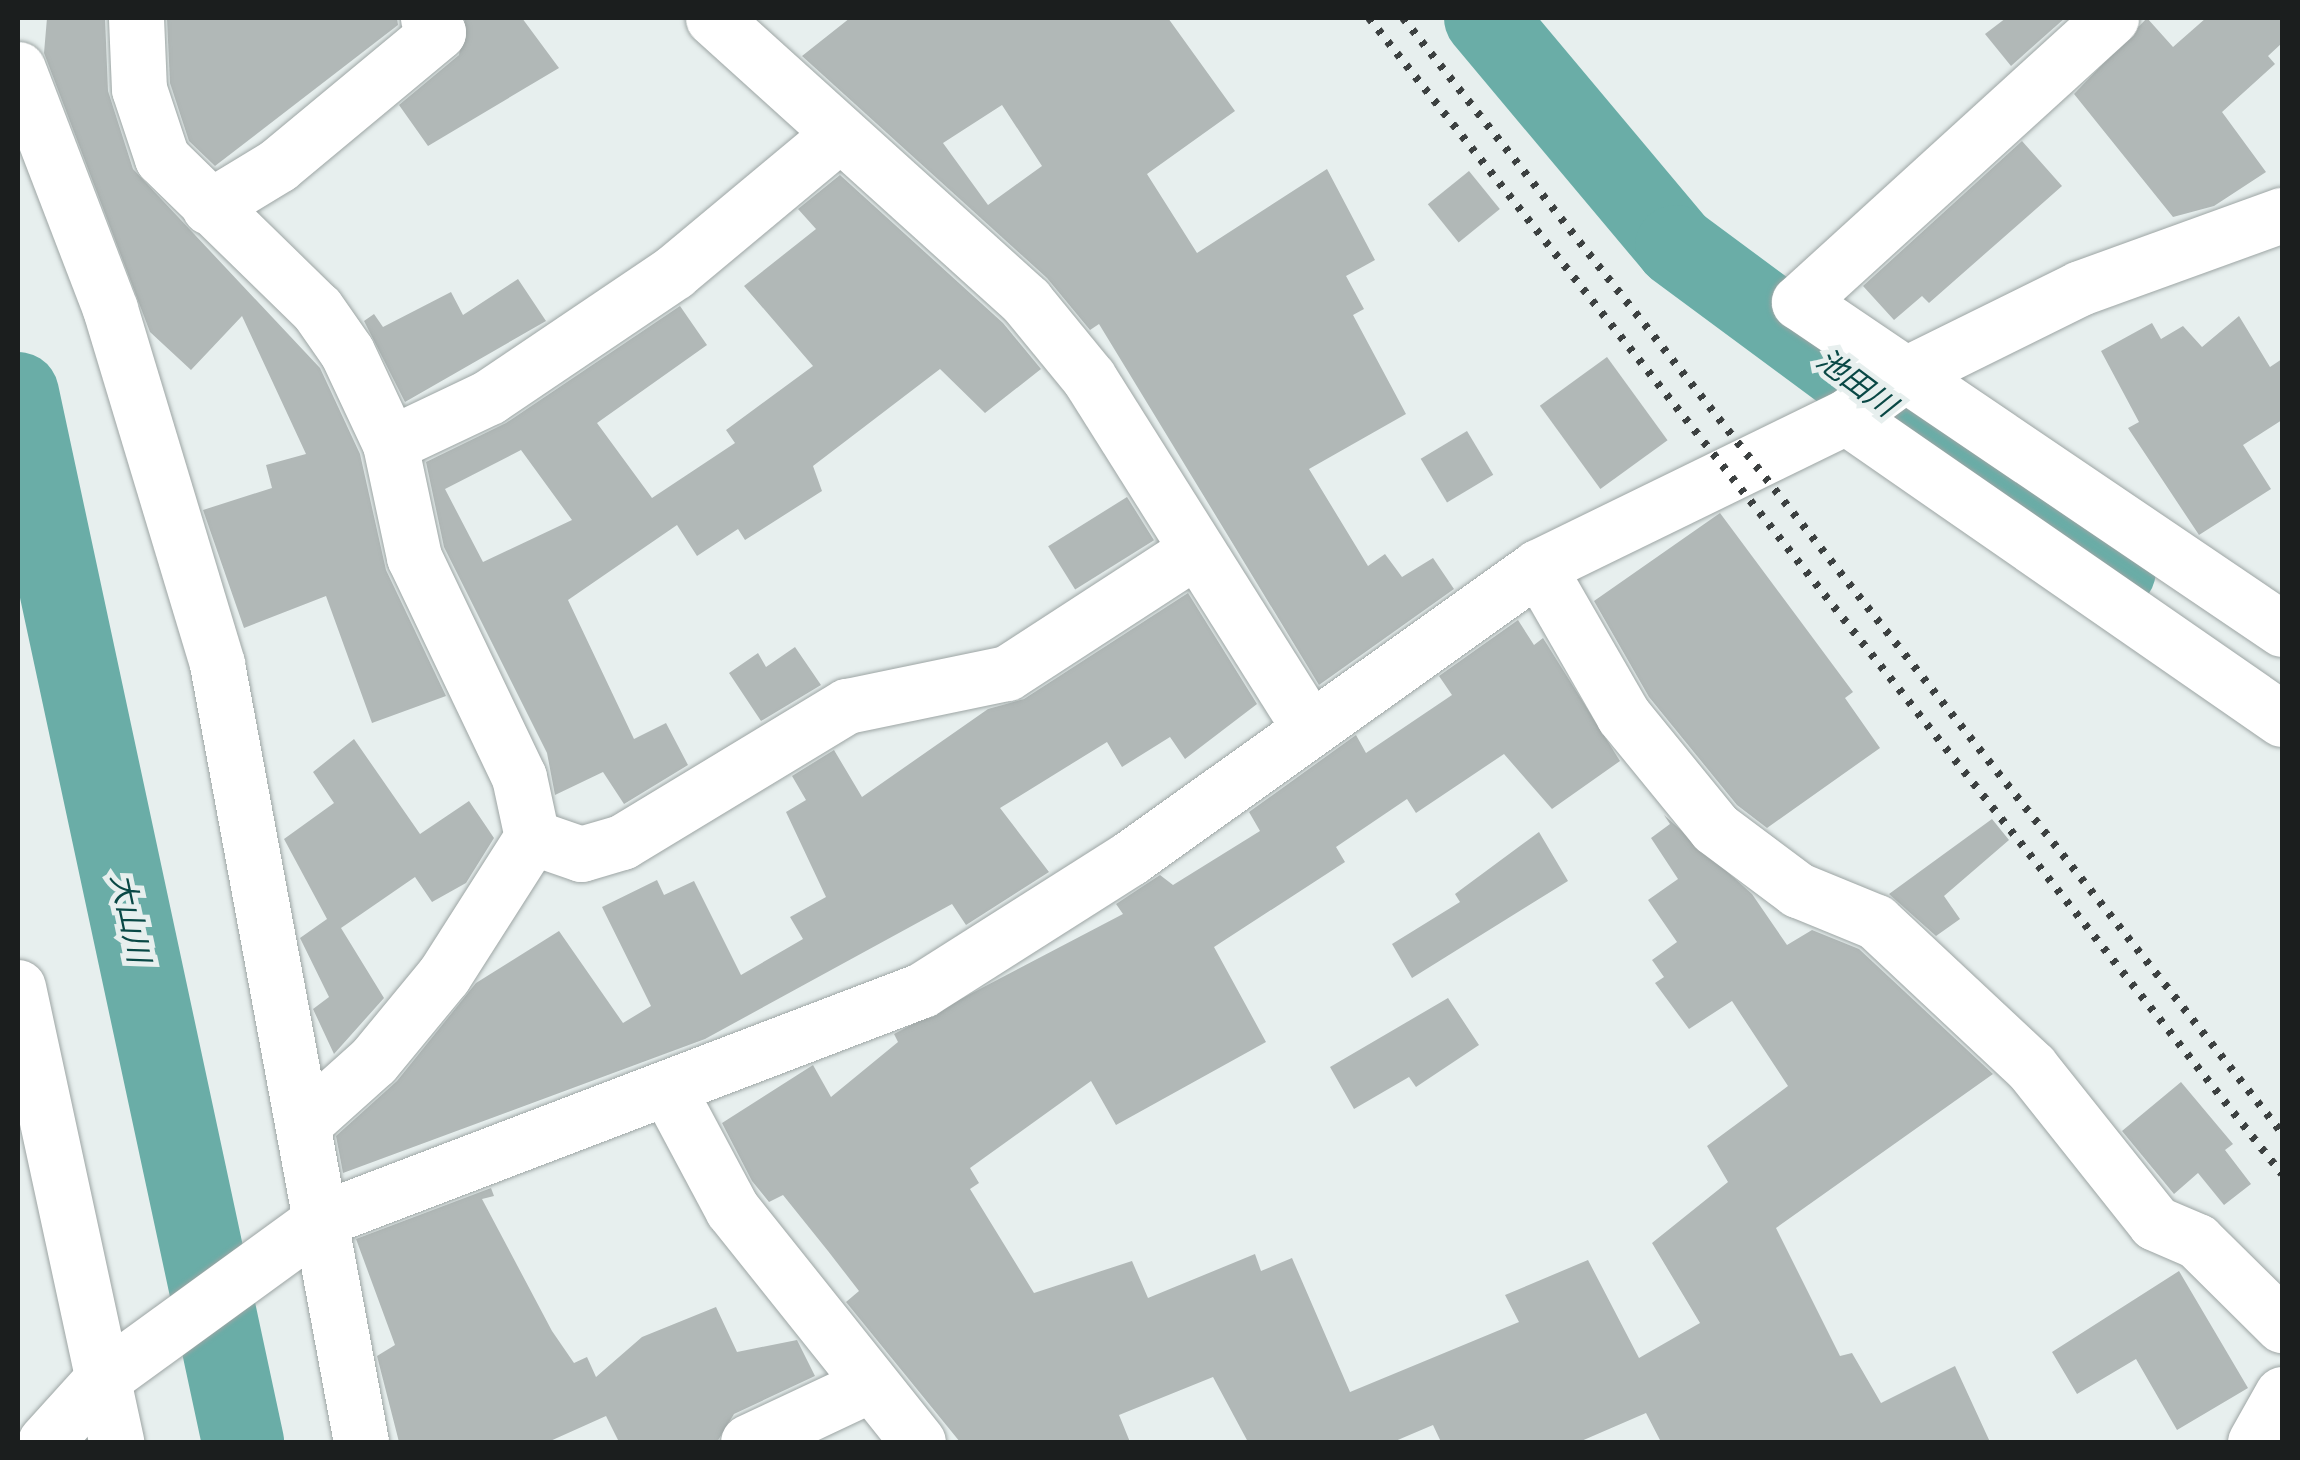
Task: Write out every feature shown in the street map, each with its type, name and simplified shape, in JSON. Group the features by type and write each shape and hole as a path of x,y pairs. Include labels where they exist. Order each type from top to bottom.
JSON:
{"street":[{"path":"136,18 139,89 162,158 318,309 390,444 414,557 519,777 532,837 444,975 374,1061 305,1122"},
{"path":"209,207 278,165 438,32 428,18"},
{"path":"713,18 836,137 1026,300 1089,378 1309,727"},
{"path":"2110,18 1798,302 1901,378 2282,629"},
{"path":"18,68 110,309 217,664 305,1122 361,1442"},
{"path":"390,444 489,397 674,272 836,137"},
{"path":"45,1442 104,1378 321,1220 669,1091 922,990 1130,858 1538,567 1848,416 1901,378 2080,288 2282,216"},
{"path":"1848,416 2282,719"},
{"path":"532,837 581,854 622,842 847,706 1007,673 1195,551"},
{"path":"1538,567 1622,715 1715,828 1798,890 1876,922 2031,1066 2155,1223 2198,1241 2282,1325"},
{"path":"18,987 116,1442"},
{"path":"669,1091 732,1209 868,1386 918,1442"},
{"path":"748,1442 868,1386"},
{"path":"2255,1442 2282,1394"}],"building":[{"path":"47,18 105,18 108,91 133,169 320,368 360,454 386,570 446,696 372,723 326,596 244,628 203,510 272,488 266,465 306,454 242,316 191,370 150,332 44,53"},
{"path":"167,18 397,18 398,25 215,166 189,141 170,83"},
{"path":"465,18 522,18 559,68 428,146 399,105 459,55"},
{"path":"850,18 1168,18 1235,111 1147,174 1197,253 1327,169 1375,260 1346,276 1364,309 1353,315 1406,414 1309,469 1368,566 1385,554 1402,577 1433,558 1454,589 1319,685 1099,324 1090,330 1047,278 802,56","holes":["1002,105 1042,166 988,205 943,143"]},
{"path":"2006,18 2065,18 2011,66 1985,34"},
{"path":"2147,18 2173,47 2206,18 2282,18 2282,43 2268,56 2275,64 2222,112 2266,172 2214,206 2173,217 2074,94"},
{"path":"2022,141 2062,186 1929,303 1922,296 1894,320 1863,286"},
{"path":"1469,171 1500,209 1459,242 1428,204"},
{"path":"840,175 1003,323 1041,369 985,413 940,369 813,466 822,491 745,540 738,529 697,556 677,525 568,600 634,739 666,723 688,765 624,804 603,772 555,795 547,753 444,547 426,462 506,423 680,306 707,345 597,423 652,498 735,443 726,430 813,366 744,286 816,229 798,209","holes":["521,450 572,520 483,562 445,489"]},
{"path":"518,279 546,321 405,402 364,321 374,314 383,327 451,292 463,315"},
{"path":"2239,316 2270,367 2282,359 2282,420 2243,445 2271,489 2199,535 2128,428 2139,422 2101,351 2152,323 2161,339 2183,326 2202,347"},
{"path":"1607,357 1668,440 1600,489 1540,406"},
{"path":"1467,431 1493,475 1447,503 1421,459"},
{"path":"1127,497 1154,540 1075,590 1048,546"},
{"path":"1720,513 1853,692 1845,698 1880,748 1767,828 1737,805 1649,697 1594,601"},
{"path":"1188,593 1257,704 1185,759 1170,737 1122,767 1107,742 1000,808 1049,872 966,925 952,904 705,1039 343,1173 336,1136 397,1081 476,983 559,931 623,1023 651,1006 602,907 657,880 664,895 694,881 741,975 803,939 790,917 826,897 786,812 806,800 792,776 834,750 862,797 988,709 1024,699"},
{"path":"1518,620 1534,645 1543,638 1620,761 1552,809 1504,754 1416,813 1407,799 1336,847 1345,862 1214,947 1266,1042 1116,1125 1091,1081 970,1168 979,1183 970,1189 1034,1293 1132,1261 1148,1298 1255,1254 1261,1271 1292,1258 1350,1392 1519,1322 1505,1295 1588,1260 1639,1358 1700,1323 1652,1243 1728,1182 1707,1146 1788,1086 1732,1001 1689,1029 1655,983 1664,977 1652,960 1677,942 1648,900 1678,879 1651,838 1670,824 1664,815 1752,894 1787,945 1812,930 1859,949 1993,1074 1776,1228 1840,1356 1852,1353 1881,1403 1955,1366 1990,1442 1661,1442 1646,1413 1579,1442 1441,1442 1433,1425 1393,1442 1248,1442 1213,1377 1119,1415 1130,1442 960,1442 846,1302 859,1291 828,1251 783,1195 769,1202 752,1181 722,1123 813,1065 831,1097 898,1042 894,1034 1123,914 1116,904 1160,875 1173,885 1260,831 1249,812 1356,735 1366,753 1452,695 1439,676"},
{"path":"795,647 821,685 761,721 729,673 758,653 766,667"},
{"path":"354,739 420,834 469,801 494,838 466,883 432,902 415,877 341,928 384,998 334,1054 313,1009 329,997 300,938 327,919 284,839 334,803 313,772"},
{"path":"1992,819 2009,840 1944,896 1960,919 1936,936 1889,894"},
{"path":"1539,832 1568,881 1412,978 1392,944 1460,902 1455,894"},
{"path":"1448,998 1479,1045 1416,1087 1409,1077 1354,1109 1330,1067"},
{"path":"2181,1082 2233,1144 2225,1150 2251,1184 2224,1205 2198,1173 2174,1194 2122,1131"},
{"path":"491,1188 494,1196 482,1199 552,1331 574,1363 587,1357 596,1377 642,1337 716,1307 737,1352 797,1340 815,1376 734,1414 717,1442 619,1442 606,1416 548,1442 399,1442 377,1356 395,1345 356,1239"},
{"path":"2179,1271 2248,1388 2177,1430 2136,1359 2077,1394 2052,1352"}],"waterway":[{"name":"池田川","path":"1485,18 1676,246 2115,571"},
{"name":"大山川","path":"18,393 243,1442"}],"railway":[{"path":"1369,18 2282,1174"},
{"path":"1403,18 2282,1133"}]}
